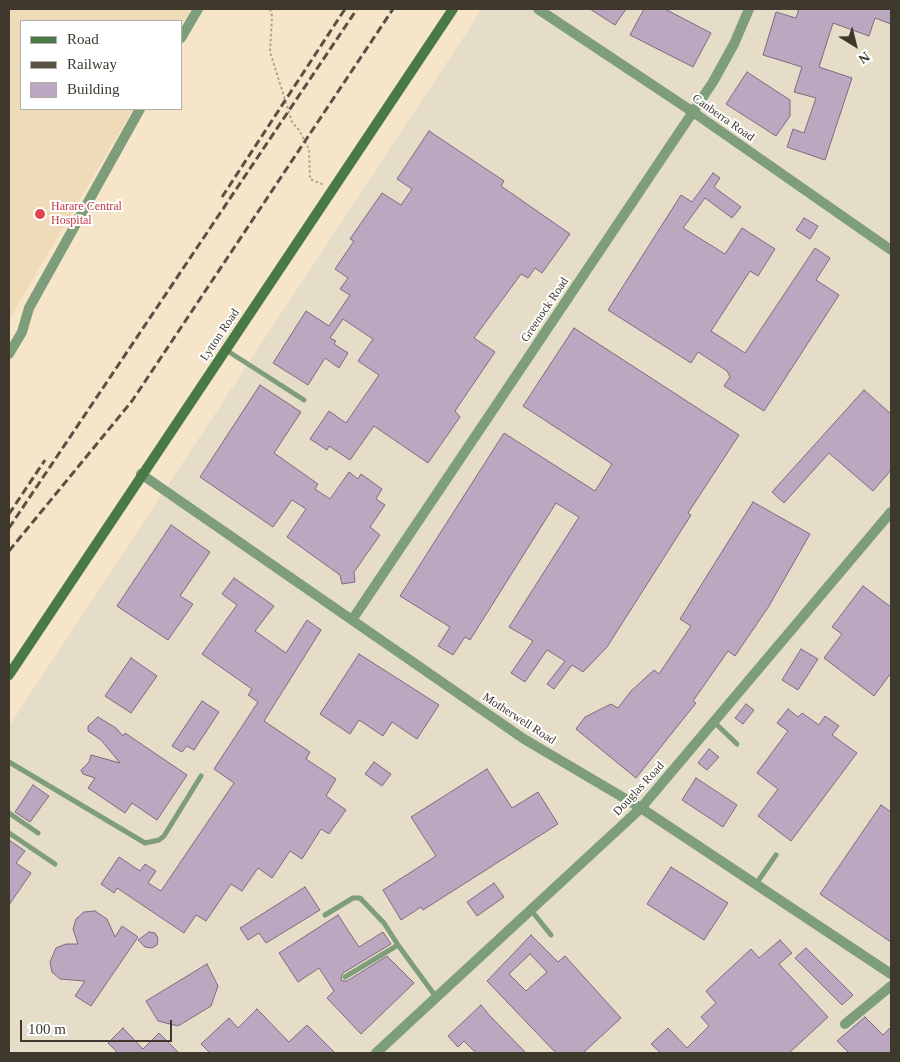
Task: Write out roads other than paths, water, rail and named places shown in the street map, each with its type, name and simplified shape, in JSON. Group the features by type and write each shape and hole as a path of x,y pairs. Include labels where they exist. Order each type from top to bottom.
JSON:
{"main road":[{"name":"Lytton Road","path":"9,675 141,474 453,9"}],"street":[{"path":"182,36 198,9"},
{"name":"Canberra Road","path":"538,9 693,112 891,250"},
{"name":"Greenock Road","path":"352,620 693,112 734,44 749,9"},
{"path":"9,354 22,332 29,308 38,291 139,110"},
{"name":"Motherwell Road","path":"141,474 524,740 641,808 891,974"},
{"name":"Douglas Road","path":"376,1053 641,808 891,512"},
{"path":"846,1024 891,986"}],"lane":[{"path":"226,349 304,400"},
{"path":"714,722 738,744"},
{"path":"9,762 146,843 159,840 164,836 201,776"},
{"path":"9,813 38,833"},
{"path":"9,833 55,864"},
{"path":"756,884 776,855"},
{"path":"325,915 353,898 360,898 384,923 398,946 436,997"},
{"path":"530,910 552,935"},
{"path":"346,977 398,946"}],"railway":[{"path":"222,197 345,9"},
{"path":"9,528 357,9"},
{"path":"9,551 132,401 393,9"},
{"path":"9,514 45,460"}],"place":[{"name":"Harare Central Hospital","path":"40,214"}]}
